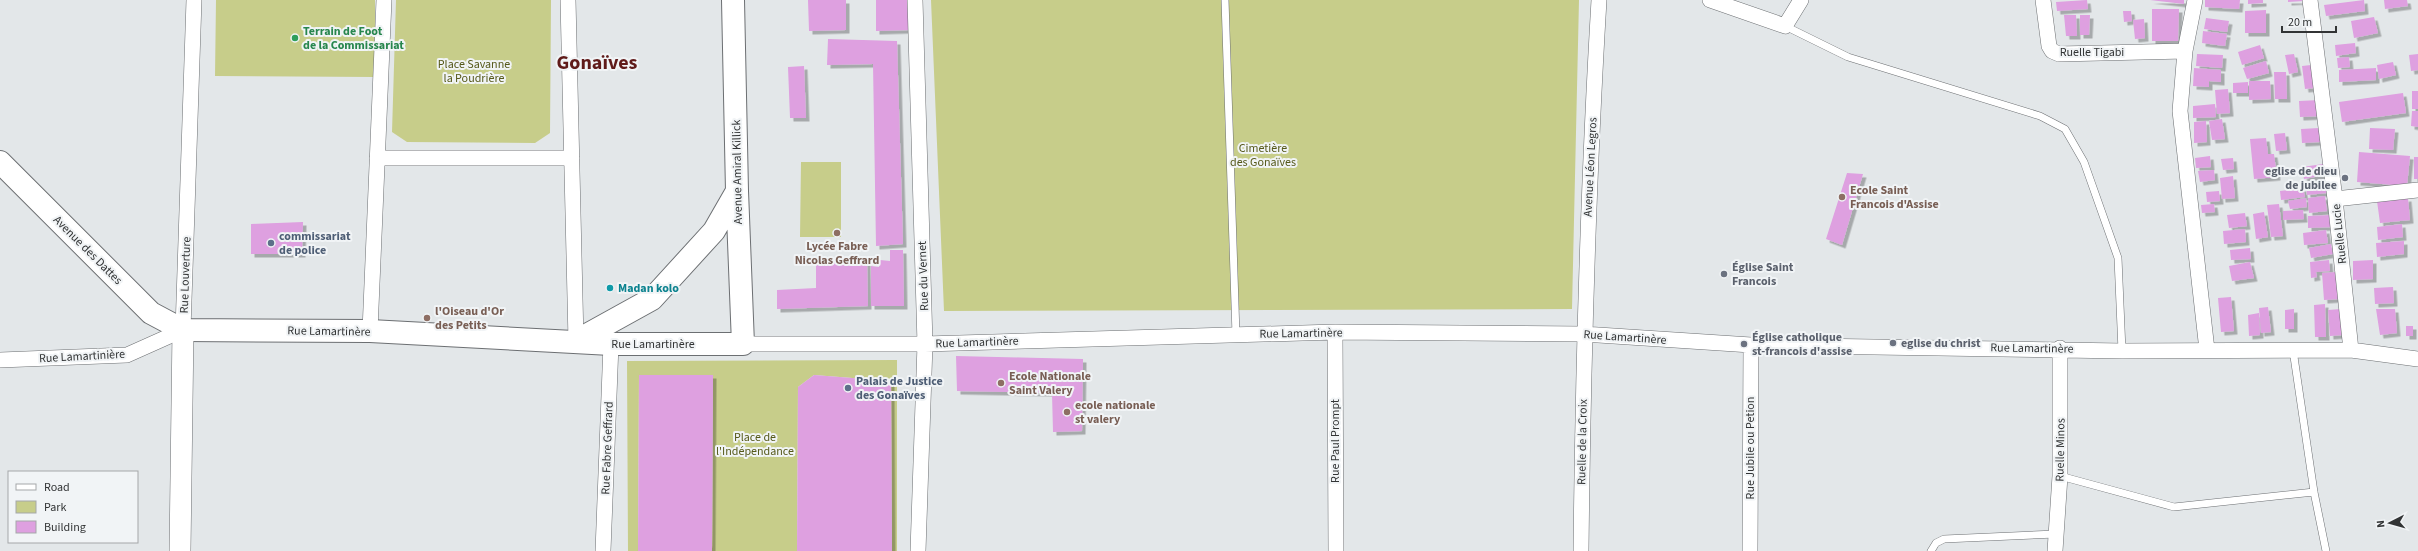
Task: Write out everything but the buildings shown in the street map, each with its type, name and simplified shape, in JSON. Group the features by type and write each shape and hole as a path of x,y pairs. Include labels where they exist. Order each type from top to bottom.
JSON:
{"main road":[{"name":"Avenue Amiral Killick","path":"733,0 736,191 743,344"},
{"name":"Avenue des Dattes","path":"0,162 151,313 183,330"},
{"path":"576,341 652,299 714,231 736,191"},
{"name":"Rue Lamartinère","path":"183,330 370,331 611,344 743,344"}],"street":[{"name":"Rue Louverture","path":"180,551 183,330 194,0"},
{"path":"370,331 384,0"},
{"path":"568,0 576,341"},
{"name":"Rue du Vernet","path":"915,0 924,344 918,551"},
{"name":"Avenue Léon Legros","path":"1584,334 1589,158 1599,0"},
{"path":"1710,0 1785,26 1801,0"},
{"name":"Ruelle Tigabi","path":"2043,0 2049,46 2052,51 2059,54 2185,51"},
{"path":"2194,0 2185,51 2180,111 2207,350"},
{"name":"Ruelle Lucie","path":"2310,0 2335,199 2351,350"},
{"path":"377,158 572,158"},
{"path":"2335,199 2418,190"},
{"name":"Rue Lamartinière","path":"0,360 126,355 183,330"},
{"name":"Rue Lamartinère","path":"743,344 924,344 1335,332 1584,334 1751,345 2060,348 2122,351 2351,350 2418,359"},
{"name":"Rue Paul Prompt","path":"1335,332 1336,551"},
{"name":"Ruelle de la Croix","path":"1581,551 1584,334"},
{"name":"Rue Fabre Geffrard","path":"603,551 611,344"},
{"name":"Rue Jubile ou Petion","path":"1750,551 1751,345"},
{"name":"Ruelle Minos","path":"2055,551 2060,476 2060,348"}],"lane":[{"path":"1225,0 1236,334"},
{"path":"1785,26 1848,57 2040,116 2065,129 2084,162 2118,258 2122,351"},
{"path":"2293,350 2314,492 2326,551"},
{"path":"2060,476 2174,507 2314,492"},
{"path":"1931,551 1936,543 1944,539 2056,534"}],"green space":[{"name":"Terrain de Foot de la Commissariat","path":"216,0 375,0 375,77 215,76"},
{"name":"Place Savanne la Poudrière","path":"396,0 551,0 550,133 535,143 407,142 392,132"},
{"name":"Cimetière des Gonaïves","path":"931,0 1579,0 1572,309 944,311"},
{"path":"801,162 841,162 841,237 800,237"},
{"name":"Place de l'Indépendance","path":"897,360 897,551 892,551 891,381 814,375 798,387 797,551 712,551 713,375 639,375 638,551 628,551 627,361"}],"place":[{"name":"Terrain de Foot de la Commissariat","path":"295,38"},
{"name":"eglise de dieu de jubilee","path":"2345,178"},
{"name":"Ecole Saint Francois d'Assise","path":"1842,197"},
{"name":"Lycée Fabre Nicolas Geffrard","path":"837,233"},
{"name":"commissariat de police","path":"271,243"},
{"name":"Église Saint Francois","path":"1724,274"},
{"name":"Madan kolo","path":"610,288"},
{"name":"l'Oiseau d'Or des Petits","path":"427,318"},
{"name":"eglise du christ","path":"1893,343"},
{"name":"Église catholique st-francois d'assise","path":"1744,344"},
{"name":"Ecole Nationale Saint Valery","path":"1001,383"},
{"name":"Palais de Justice des Gonaïves","path":"848,388"},
{"name":"ecole nationale st valery","path":"1067,412"}],"district":[{"name":"Gonaïves","path":"597,62"}]}
